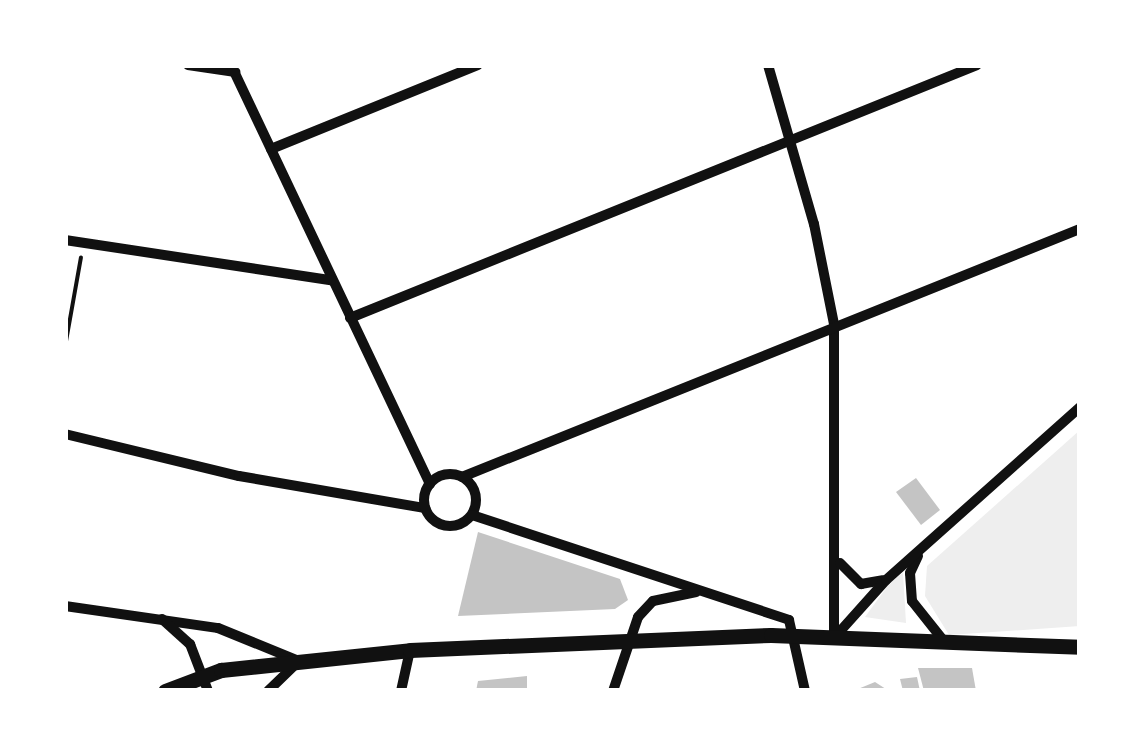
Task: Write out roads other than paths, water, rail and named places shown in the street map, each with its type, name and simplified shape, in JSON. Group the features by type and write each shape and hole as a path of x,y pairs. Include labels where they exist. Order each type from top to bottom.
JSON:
{"main road":[{"path":"164,691 299,661 410,650 797,636 952,646 1080,648"}],"street":[{"path":"188,65 233,69 430,484 426,508"},
{"path":"271,149 478,65"},
{"path":"768,65 791,140 834,324 838,547 834,638"},
{"path":"350,318 977,65"},
{"path":"430,484 444,475 462,477 834,324 1080,229"},
{"path":"65,240 331,280"},
{"path":"834,638 886,580 1080,407"},
{"path":"65,434 239,476 426,508 443,525 472,515 789,620 797,636 796,665 805,691"},
{"path":"462,477 476,498 472,515"},
{"path":"838,547 851,579 886,580"},
{"path":"922,549 910,573 912,601 920,619 952,646"},
{"path":"613,691 638,617 653,601 700,592"},
{"path":"65,606 161,618 250,638 299,661 268,691"},
{"path":"161,618 190,644 205,683"},
{"path":"401,691 410,650"}]}
